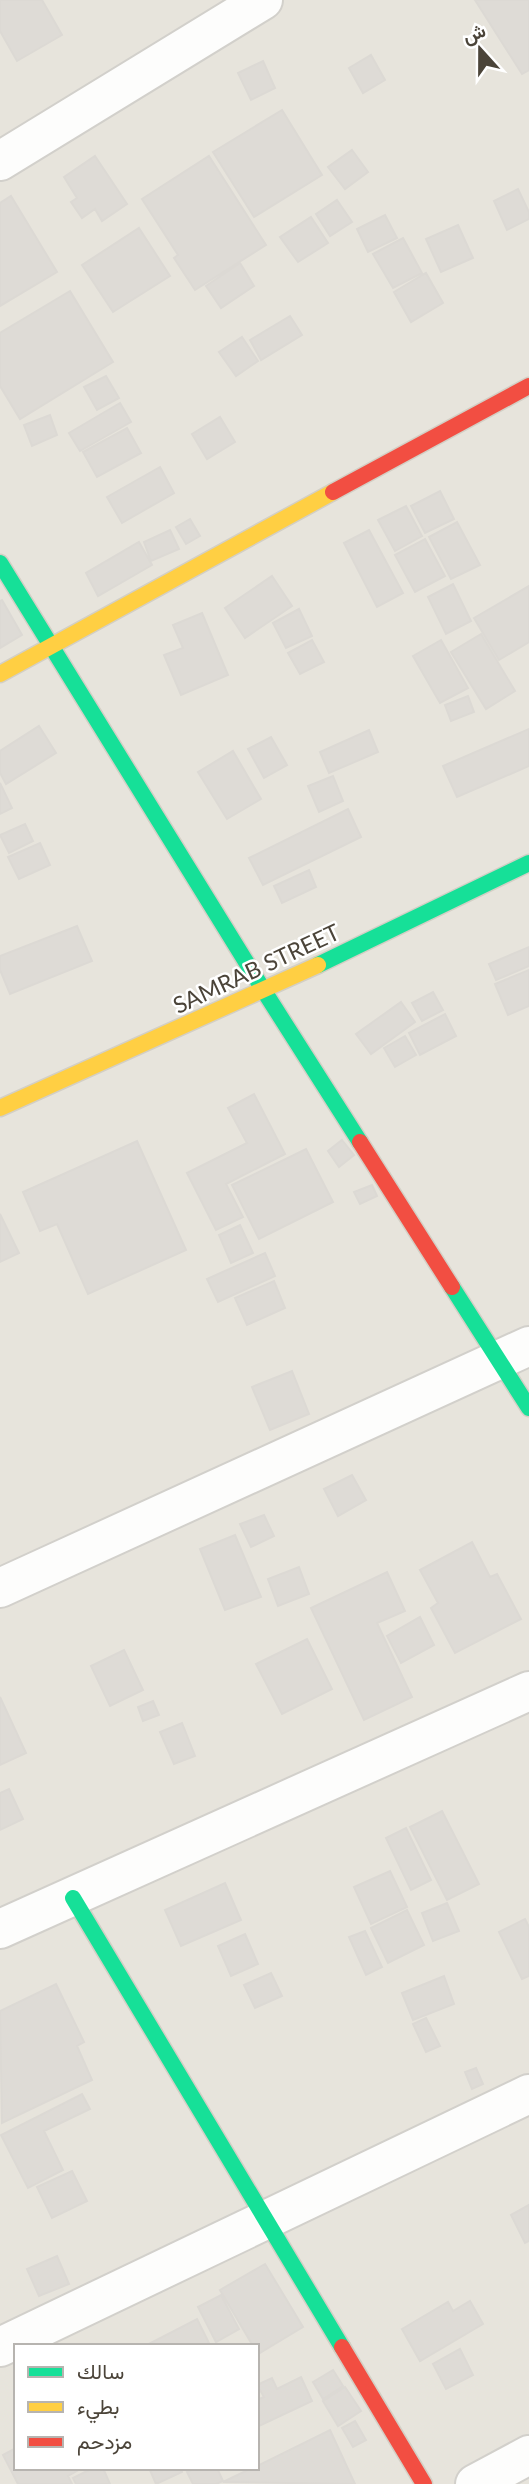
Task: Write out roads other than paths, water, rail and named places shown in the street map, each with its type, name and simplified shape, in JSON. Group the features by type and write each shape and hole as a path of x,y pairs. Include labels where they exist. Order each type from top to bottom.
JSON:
{"street":[{"path":"0,161 263,0"},
{"path":"0,674 529,386"},
{"path":"0,563 264,991 513,1353 529,1408"},
{"name":"SAMRAB STREET","path":"0,1108 264,991 529,863"},
{"path":"0,1588 513,1353"},
{"path":"0,1929 529,1691"},
{"path":"73,1898 424,2484"},
{"path":"0,2347 529,2094"},
{"path":"475,2484 529,2455"}]}
